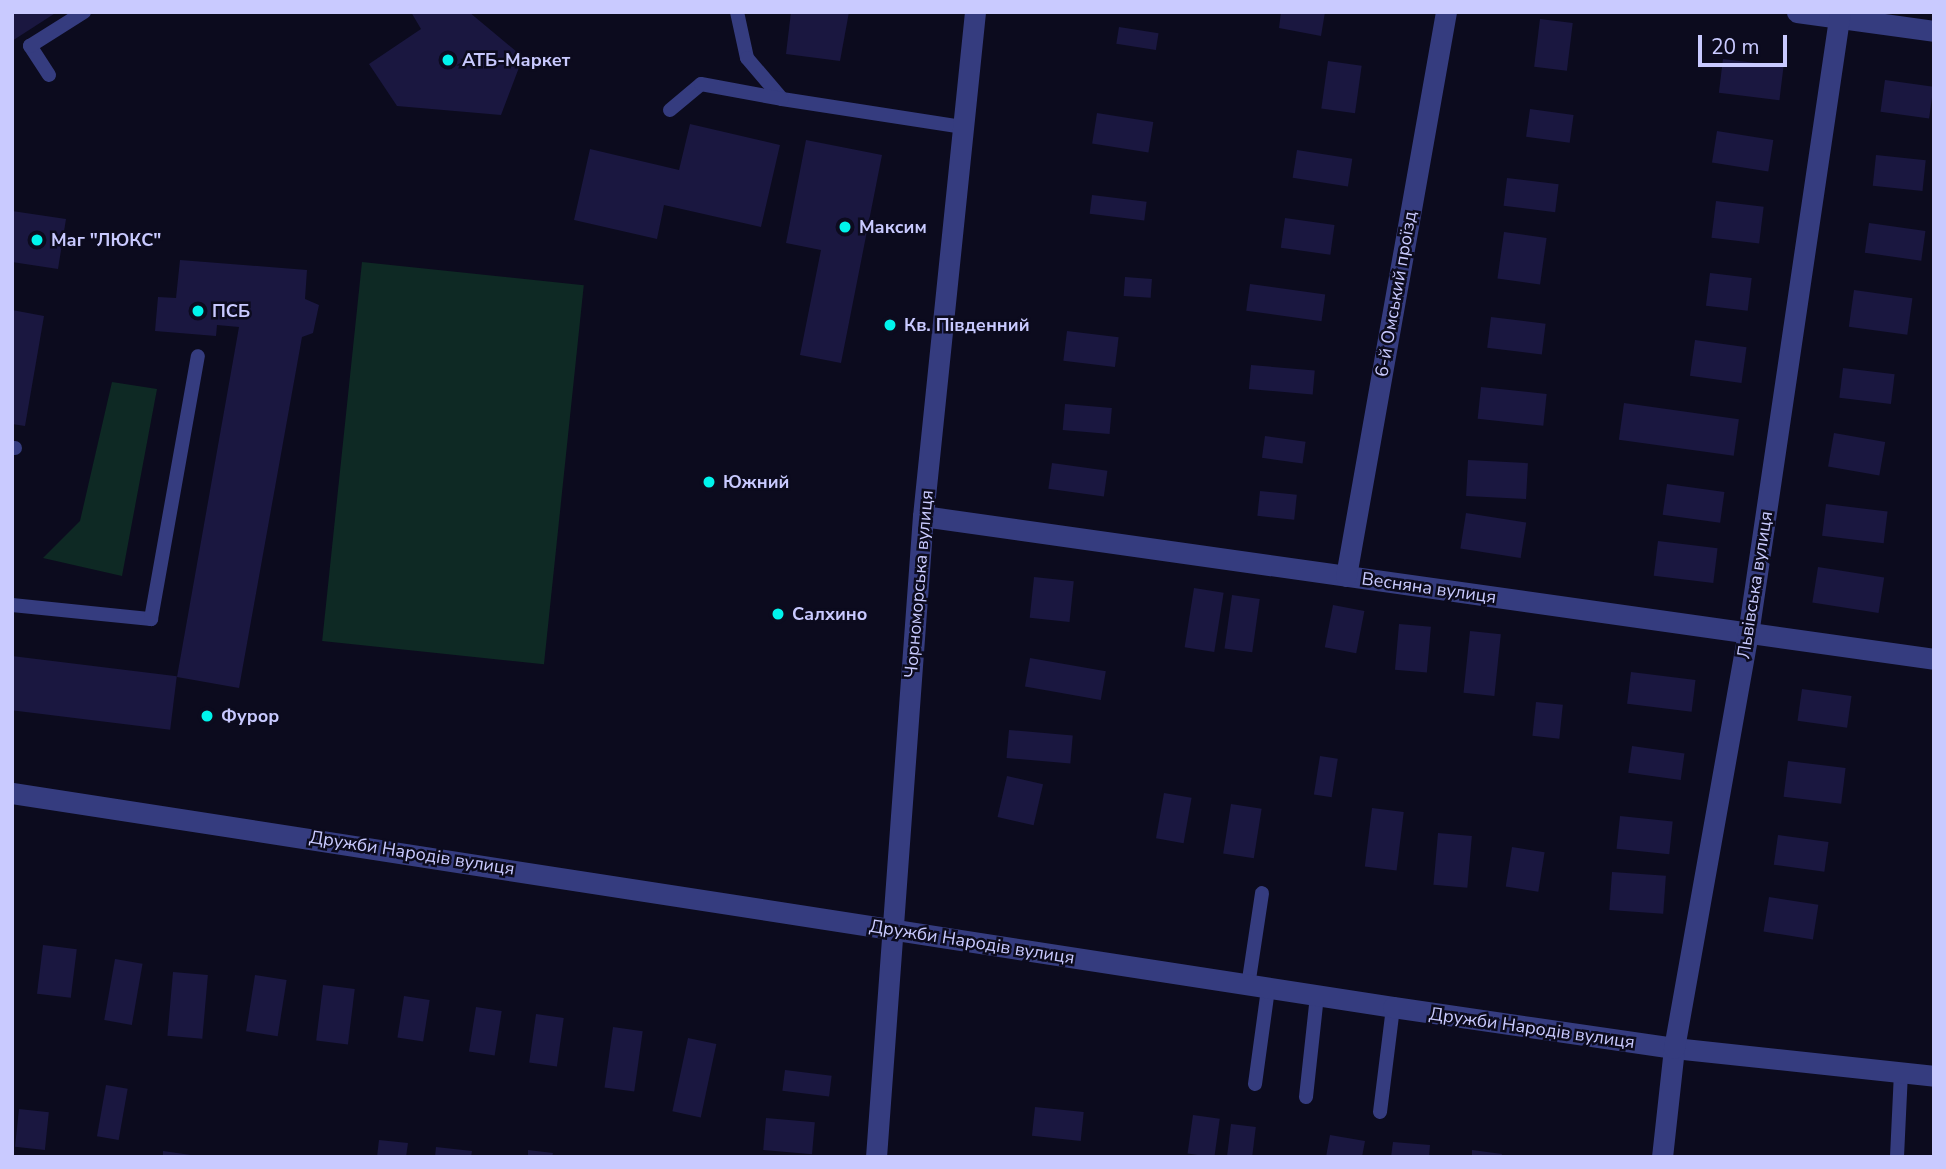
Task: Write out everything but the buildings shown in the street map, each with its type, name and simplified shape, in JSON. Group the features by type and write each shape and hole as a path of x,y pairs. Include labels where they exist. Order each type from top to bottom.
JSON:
{"street":[{"name":"Чорноморська вулиця","path":"876,1157 923,516 975,12"},
{"name":"6-й Омський проїзд","path":"1346,576 1446,12"},
{"path":"1797,12 1840,15 1934,32"},
{"name":"Львівська вулиця","path":"1662,1157 1674,1048 1748,634 1840,15"},
{"name":"Весняна вулиця","path":"923,516 1934,659"},
{"name":"Дружби Народів вулиця","path":"12,793 1317,996 1674,1048 1934,1076"}],"lane":[{"path":"49,75 30,46 84,12"},
{"path":"737,12 747,58 782,99"},
{"path":"670,110 701,84 962,127"},
{"path":"12,605 151,619 198,356"},
{"path":"1255,1084 1262,893"},
{"path":"1306,1097 1317,996"},
{"path":"1380,1112 1393,1007"},
{"path":"1897,1157 1901,1073"}],"green space":[{"path":"362,262 584,285 544,664 322,641"},
{"path":"112,382 157,389 122,576 43,558 80,521"}],"place":[{"name":"АТБ-Маркет","path":"448,60"},
{"name":"Максим","path":"845,227"},
{"name":"Маг \"ЛЮКС\"","path":"37,240"},
{"name":"ПСБ","path":"198,311"},
{"name":"Кв. Південний","path":"890,325"},
{"name":"Южний","path":"709,482"},
{"name":"Салхино","path":"778,614"},
{"name":"Фурор","path":"207,716"}]}
